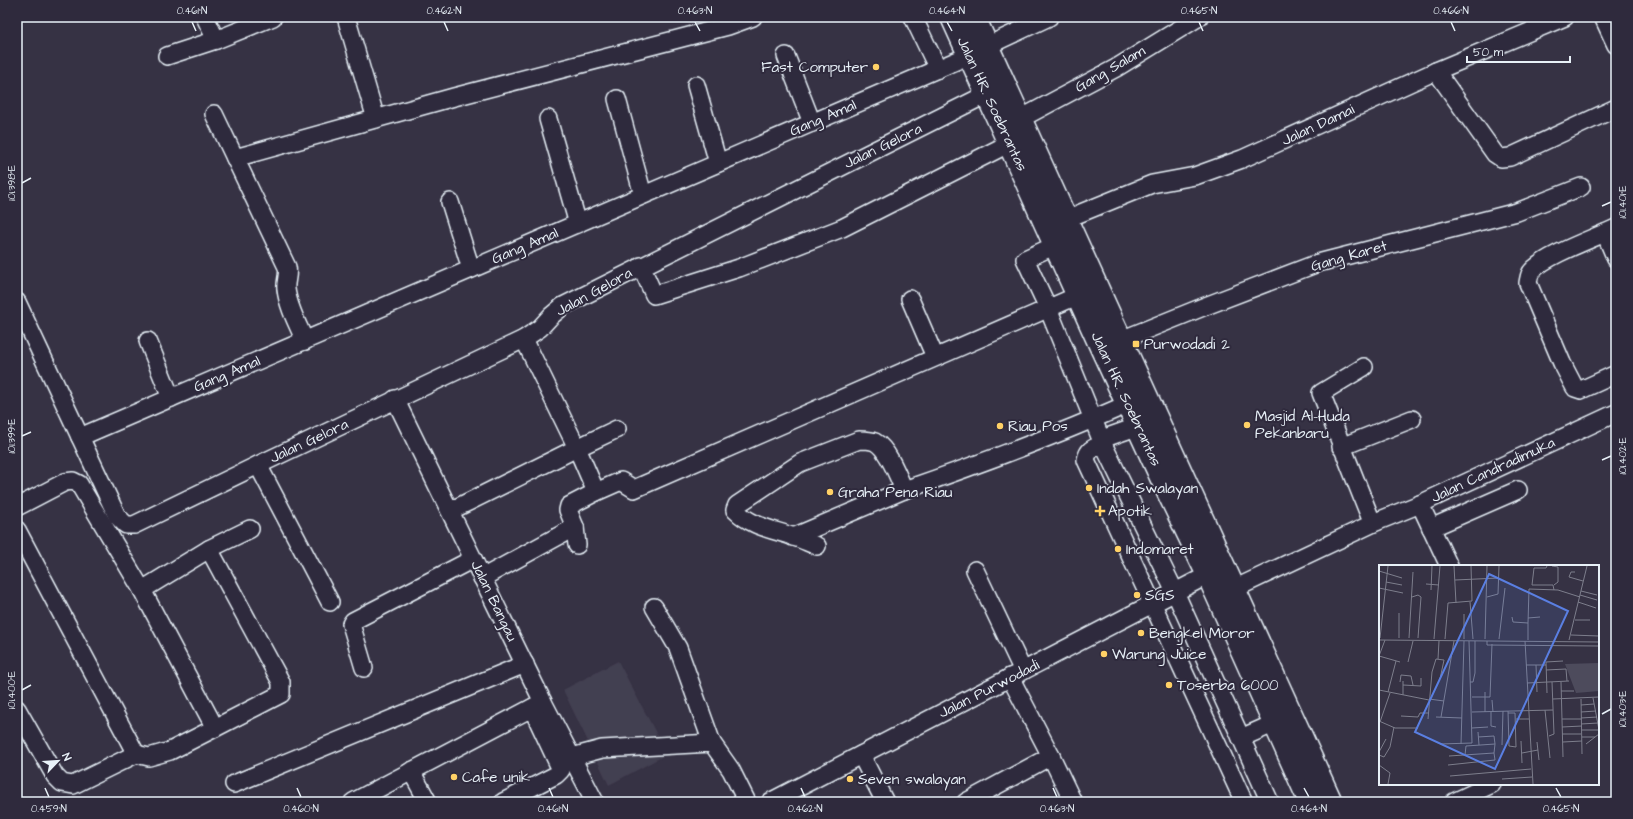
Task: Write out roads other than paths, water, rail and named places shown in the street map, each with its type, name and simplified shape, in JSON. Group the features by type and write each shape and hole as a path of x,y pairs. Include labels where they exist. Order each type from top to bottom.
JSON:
{"main road":[{"name":"Jalan HR. Soebrantas","path":"952,17 978,50 1020,119 1331,802"},
{"name":"Jalan HR. Soebrantas","path":"974,17 978,50 987,94 1166,488 1208,575 1310,802"}],"street":[{"path":"205,17 216,40"},
{"path":"167,56 216,40 273,17"},
{"path":"346,17 376,119"},
{"path":"235,158 376,119 728,26 753,17"},
{"path":"913,17 938,69"},
{"name":"Gang Amal","path":"80,437 938,69 1049,17"},
{"name":"Gang Salam","path":"1020,119 1116,68 1199,17"},
{"name":"Jalan Damai","path":"1066,219 1152,184 1195,176 1242,160 1436,71 1565,17"},
{"path":"1603,17 1616,45"},
{"path":"786,56 812,123"},
{"path":"1436,71 1495,154 1501,158 1510,157 1616,108"},
{"path":"696,85 718,163"},
{"name":"Jalan Gelora","path":"330,602 258,465 524,339 540,328 563,306 987,94"},
{"path":"616,98 643,195"},
{"path":"214,114 287,267 288,273 286,290 294,316 305,340"},
{"path":"548,119 578,224"},
{"path":"641,266 654,295 739,268 842,228 1010,143"},
{"name":"Gang Karet","path":"1121,340 1318,263 1517,212 1582,187"},
{"path":"450,202 471,269"},
{"path":"1616,259 1611,231 1547,260 1532,271 1529,276 1528,283 1562,363 1575,388 1582,390 1616,374"},
{"path":"1056,245 1025,259 1048,308 1102,442 1175,592 1270,802"},
{"path":"577,545 575,527 568,510 569,506 596,492 621,481 634,489 1079,294"},
{"path":"910,299 934,357"},
{"path":"17,302 117,516 126,525 134,525 258,465"},
{"path":"524,339 577,448 596,492"},
{"path":"148,341 171,398"},
{"path":"1364,366 1321,394 1341,447 1374,519"},
{"name":"Jalan Bangau","path":"395,399 525,664 538,705 572,757 595,802"},
{"path":"793,537 904,490 952,474 1094,419 1128,404"},
{"name":"Jalan Candradimuka","path":"1234,589 1374,519 1420,504 1616,413"},
{"path":"1341,447 1412,419"},
{"path":"1139,426 1102,442 1090,449 1086,460 1244,802"},
{"path":"450,511 617,429"},
{"path":"816,546 763,528 740,515 735,510 737,505 800,464 859,440 869,440 876,443 888,455 904,490"},
{"path":"17,507 65,482 72,481 79,484 142,590 215,728"},
{"path":"1431,528 1518,490"},
{"path":"1420,504 1449,565"},
{"path":"482,578 575,527"},
{"path":"142,590 209,549 250,529"},
{"path":"17,531 136,754"},
{"path":"17,708 55,776 62,783 73,785 136,754 150,757 170,751 281,694 281,682 209,549"},
{"path":"364,668 351,624 352,621 473,559"},
{"path":"976,570 1051,756 1073,802"},
{"name":"Jalan Purwodadi","path":"770,802 1208,575"},
{"path":"654,607 678,648 712,743 731,770 747,802"},
{"path":"234,784 525,664"},
{"path":"353,802 538,705 561,770 556,775 506,801"},
{"path":"1217,743 1275,723"},
{"path":"572,757 602,749 712,743"},
{"path":"861,755 885,802"},
{"path":"966,802 1051,756"},
{"path":"411,771 428,802"},
{"path":"1454,802 1490,785"}],"place":[{"name":"Fast Computer","path":"876,67"},
{"name":"Purwodadi 2","path":"1136,344"},
{"name":"Masjid Al-Huda Pekanbaru","path":"1247,425"},
{"name":"Riau Pos","path":"1000,426"},
{"name":"Indah Swalayan","path":"1089,488"},
{"name":"Graha Pena Riau","path":"830,492"},
{"name":"Apotik","path":"1100,511"},
{"name":"Indomaret","path":"1118,549"},
{"name":"SGS","path":"1137,595"},
{"name":"Bengkel Moror","path":"1141,633"},
{"name":"Warung Juice","path":"1104,654"},
{"name":"Toserba 6000","path":"1169,685"},
{"name":"Cafe unik","path":"454,777"},
{"name":"Seven swalayan","path":"850,779"}]}
